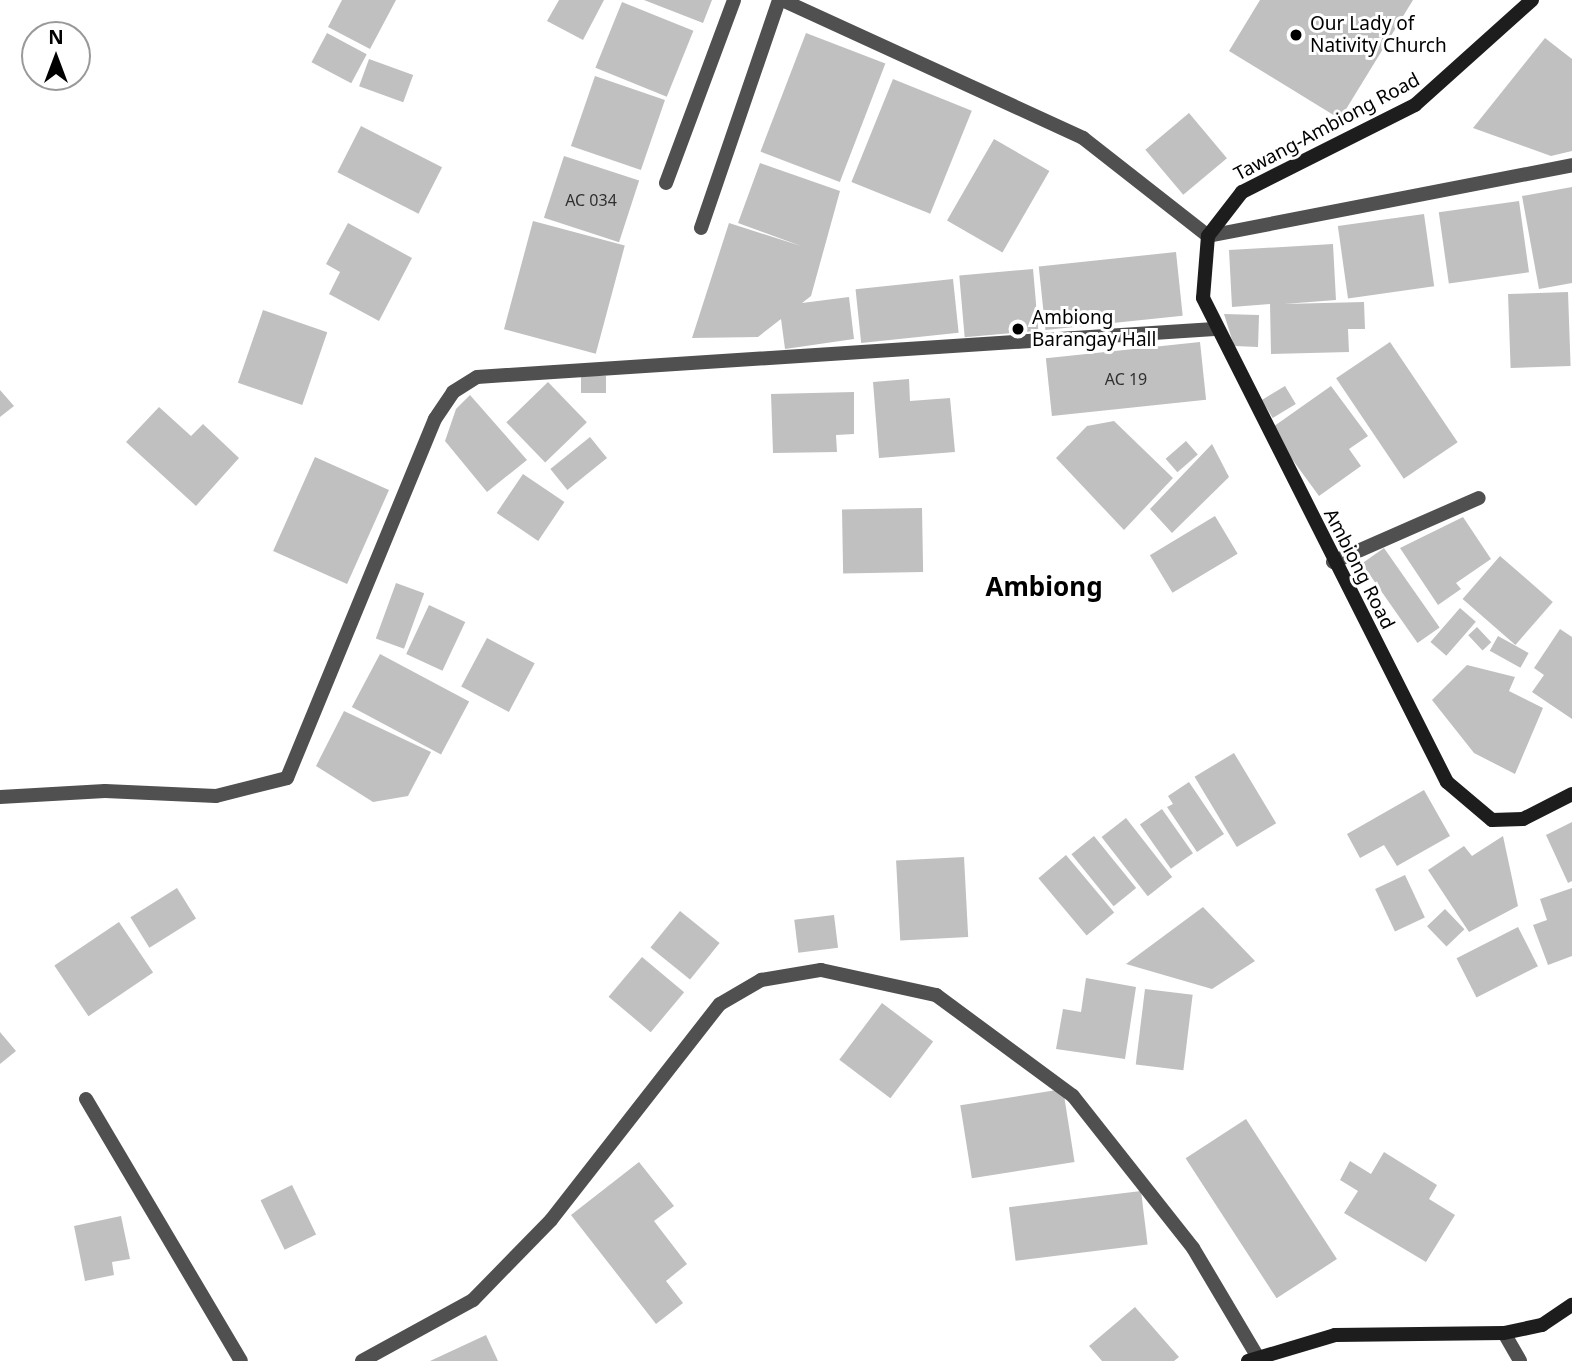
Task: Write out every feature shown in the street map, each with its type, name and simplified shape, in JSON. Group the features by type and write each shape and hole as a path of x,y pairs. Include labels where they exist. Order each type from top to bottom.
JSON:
{"main road":[{"name":"Tawang-Ambiong Road","path":"1208,236 1242,192 1415,105 1532,0"},
{"name":"Ambiong Road","path":"1208,236 1203,298 1214,329 1447,782 1471,808 1492,820 1523,819 1572,794"},
{"path":"1252,1357 1381,1330 1474,1337 1504,1333 1542,1325 1572,1305"}],"street":[{"path":"666,183 734,0"},
{"path":"701,228 781,0 1083,138 1208,236 1572,165"},
{"path":"0,797 105,791 216,796 288,778 435,419 453,392 477,377 1214,329"},
{"path":"1333,562 1479,498"},
{"path":"362,1361 473,1300 551,1220 720,1004 761,980 821,970 936,995 1073,1096 1193,1248 1252,1357"},
{"path":"86,1099 241,1361"},
{"path":"1504,1333 1520,1361"}],"building":[{"path":"342,0 396,0 370,49 328,27"},
{"path":"559,0 604,0 583,40 547,21"},
{"path":"644,0 712,0 703,23"},
{"path":"1260,0 1413,0 1340,119 1229,51"},
{"path":"622,2 693,31 667,97 595,68"},
{"path":"327,33 367,54 351,83 312,62"},
{"path":"806,33 885,63 840,182 760,152"},
{"path":"1545,38 1572,59 1572,151 1551,156 1473,128"},
{"path":"369,59 413,75 403,102 359,86"},
{"path":"595,76 665,100 641,170 571,146"},
{"path":"893,79 972,111 930,214 851,182"},
{"path":"1189,113 1227,158 1183,195 1145,150"},
{"path":"361,126 442,167 418,214 337,172"},
{"path":"994,139 1049,171 1002,252 947,220"},
{"path":"564,156 639,180 619,242 544,218"},
{"path":"760,163 840,191 811,296 802,303 849,297 854,339 785,349 781,319 758,337 692,338 729,223 801,246 738,223"},
{"path":"1572,187 1572,283 1539,289 1522,196"},
{"path":"1519,201 1529,272 1449,284 1439,212"},
{"path":"1424,214 1434,286 1348,298 1338,226"},
{"path":"533,221 625,246 596,354 504,329"},
{"path":"348,223 412,258 379,321 329,294 340,272 326,264"},
{"path":"1333,244 1336,300 1284,304 1364,302 1365,329 1348,329 1349,352 1271,354 1270,304 1232,307 1229,250"},
{"path":"1176,252 1183,316 1045,330 1039,266"},
{"path":"1033,269 1038,331 965,337 959,275"},
{"path":"953,279 959,333 861,343 856,289"},
{"path":"1568,292 1571,366 1511,368 1508,294"},
{"path":"263,310 327,332 302,405 238,383"},
{"path":"1224,314 1259,315 1258,347 1234,346"},
{"path":"1200,342 1206,400 1052,416 1046,358"},
{"path":"1390,342 1458,442 1404,479 1336,378"},
{"path":"581,376 606,376 606,393 581,393"},
{"path":"909,379 910,401 950,398 955,452 879,458 873,382"},
{"path":"548,382 587,422 545,463 506,422"},
{"path":"1285,386 1296,404 1273,418 1262,400"},
{"path":"1331,386 1368,436 1349,449 1361,466 1319,496 1270,429"},
{"path":"0,390 14,406 0,417"},
{"path":"854,392 854,434 836,435 837,452 773,453 771,394"},
{"path":"470,395 527,460 487,492 445,441 456,409"},
{"path":"159,407 191,436 203,424 239,458 196,506 126,442"},
{"path":"1114,421 1173,478 1124,530 1056,458 1087,426"},
{"path":"590,437 607,458 567,490 550,469"},
{"path":"1186,441 1198,455 1177,472 1166,459"},
{"path":"1212,444 1229,477 1172,533 1150,509"},
{"path":"315,457 389,490 347,584 273,551"},
{"path":"523,474 564,502 538,541 497,513"},
{"path":"922,508 923,572 843,573 842,509"},
{"path":"1215,516 1238,554 1173,593 1150,555"},
{"path":"1463,517 1491,559 1456,583 1461,589 1438,605 1400,548"},
{"path":"1384,548 1440,627 1418,643 1362,563"},
{"path":"1500,556 1553,602 1515,645 1463,599"},
{"path":"396,583 424,593 404,649 376,638"},
{"path":"429,605 465,622 442,671 406,654"},
{"path":"1460,608 1476,622 1446,656 1430,642"},
{"path":"1477,627 1491,642 1483,651 1468,635"},
{"path":"1560,629 1572,637 1572,719 1532,692 1544,675 1534,668"},
{"path":"1498,636 1529,653 1520,668 1490,651"},
{"path":"487,638 535,663 509,712 461,687"},
{"path":"380,654 469,701 441,754 352,707"},
{"path":"1467,665 1515,677 1509,691 1543,708 1515,774 1474,753 1432,700"},
{"path":"344,711 431,752 408,796 373,802 316,766"},
{"path":"1234,753 1276,823 1237,847 1195,777"},
{"path":"1189,782 1224,834 1197,852 1167,807 1173,804 1168,796"},
{"path":"1424,790 1450,836 1397,866 1384,845 1360,858 1347,834"},
{"path":"1162,809 1193,853 1171,869 1140,824"},
{"path":"1126,818 1172,877 1148,896 1102,837"},
{"path":"1572,822 1572,881 1568,883 1546,835"},
{"path":"1094,836 1136,888 1114,906 1071,854"},
{"path":"1503,836 1518,906 1469,932 1428,870 1464,846 1472,856"},
{"path":"1066,855 1114,912 1087,936 1038,878"},
{"path":"964,857 968,937 900,940 896,861"},
{"path":"1405,875 1425,918 1395,932 1375,889"},
{"path":"177,888 196,919 149,948 130,917"},
{"path":"1572,888 1572,956 1548,965 1533,925 1547,920 1540,899"},
{"path":"1203,907 1255,961 1212,989 1126,964"},
{"path":"1445,909 1464,929 1446,947 1427,926"},
{"path":"680,911 720,943 690,980 650,948"},
{"path":"834,915 838,948 798,953 794,920"},
{"path":"119,922 153,973 88,1016 54,966"},
{"path":"1518,927 1538,966 1476,998 1457,958"},
{"path":"642,957 684,992 651,1032 609,997"},
{"path":"1086,978 1136,987 1125,1059 1056,1049 1063,1009 1081,1012"},
{"path":"1145,989 1193,995 1183,1070 1136,1064"},
{"path":"882,1003 933,1042 890,1098 839,1060"},
{"path":"0,1032 16,1051 0,1064"},
{"path":"1063,1089 1075,1162 972,1178 960,1105"},
{"path":"1246,1119 1337,1259 1277,1298 1186,1158"},
{"path":"1384,1152 1437,1185 1429,1199 1455,1215 1426,1262 1344,1213 1358,1191 1340,1180 1350,1161 1371,1174"},
{"path":"639,1162 674,1206 654,1221 687,1264 666,1281 683,1303 656,1324 571,1215"},
{"path":"292,1185 316,1234 285,1250 261,1200"},
{"path":"1141,1191 1148,1245 1016,1261 1009,1207"},
{"path":"121,1216 130,1259 112,1262 114,1275 85,1281 74,1226"},
{"path":"1135,1307 1179,1357 1174,1361 1102,1361 1089,1346"},
{"path":"486,1335 498,1361 430,1361"}],"place":[{"name":"Our Lady of Nativity Church","path":"1296,35"},
{"name":"Ambiong Barangay Hall","path":"1018,329"}],"district":[{"name":"Ambiong","path":"1044,587"}]}
